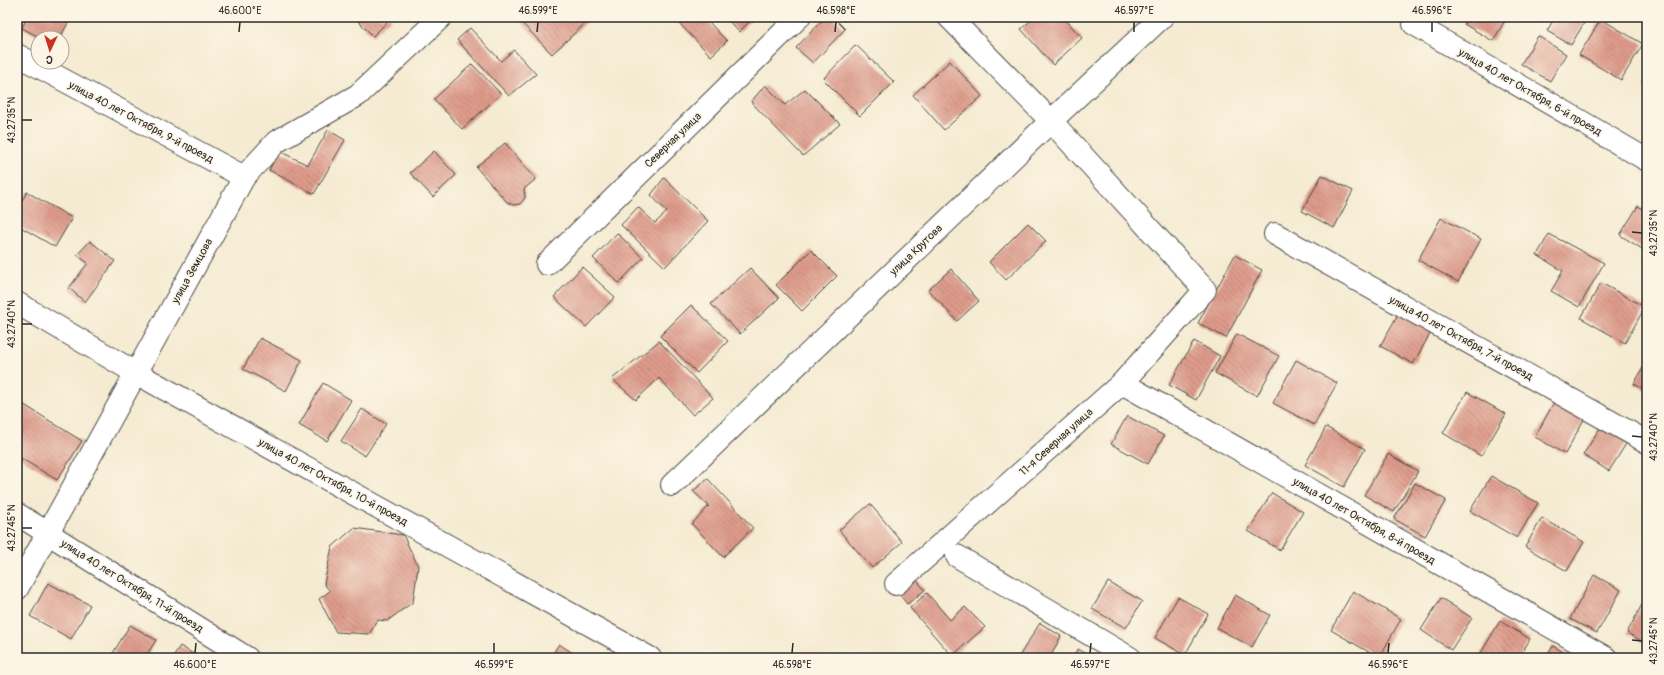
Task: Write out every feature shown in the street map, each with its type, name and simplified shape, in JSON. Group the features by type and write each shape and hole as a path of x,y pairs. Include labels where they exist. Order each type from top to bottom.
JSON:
{"street":[{"name":"улица Земцова","path":"17,589 47,532 244,177 276,142 358,95 440,17"},
{"name":"Северная улица","path":"547,264 799,17"},
{"path":"949,17 1051,121"},
{"name":"улица Крутова","path":"672,485 1051,121 1162,17"},
{"name":"улица 40 лет Октября, 6-й проезд","path":"1414,24 1647,160"},
{"name":"улица 40 лет Октября, 9-й проезд","path":"17,55 244,177"},
{"name":"11-я Северная улица","path":"896,584 1122,383 1205,290 1051,121"},
{"name":"улица 40 лет Октября, 7-й проезд","path":"1275,234 1647,442"},
{"name":"улица 40 лет Октября, 10-й проезд","path":"17,303 136,373 650,658"},
{"name":"улица 40 лет Октября, 8-й проезд","path":"1122,383 1606,658"},
{"name":"улица 40 лет Октября, 11-й проезд","path":"17,514 248,658"},
{"path":"957,556 1130,658"}],"building":[{"path":"27,17 71,17 64,30 30,30 30,32 22,28"},
{"path":"354,17 392,17 373,36"},
{"path":"516,17 590,17 591,18 552,54"},
{"path":"673,17 704,17 727,41 711,56"},
{"path":"725,17 754,17 739,32"},
{"path":"825,17 833,17 845,29 813,63 796,48"},
{"path":"1035,17 1063,17 1082,38 1053,65 1021,29"},
{"path":"1468,17 1507,17 1493,41 1464,24"},
{"path":"1555,17 1574,17 1584,23 1571,45 1547,31"},
{"path":"1601,19 1643,44 1621,80 1579,55"},
{"path":"470,28 501,61 514,50 536,74 509,96 457,40"},
{"path":"1538,36 1566,54 1550,81 1521,64"},
{"path":"856,45 894,82 860,116 823,79"},
{"path":"950,61 982,96 944,130 913,95"},
{"path":"472,64 501,94 462,129 434,99"},
{"path":"1647,81 1647,89 1643,87"},
{"path":"765,85 785,105 805,89 840,124 803,156 751,102"},
{"path":"328,130 345,140 314,194 269,170 279,151 308,165"},
{"path":"505,143 536,179 524,189 525,198 520,204 513,205 507,202 476,167"},
{"path":"434,151 456,175 433,197 410,173"},
{"path":"1322,175 1353,191 1334,228 1302,211"},
{"path":"664,178 708,221 665,267 621,225 638,207 655,223 667,212 651,195"},
{"path":"27,192 72,218 55,247 17,225 17,209"},
{"path":"1638,206 1647,211 1647,252 1620,235"},
{"path":"1441,218 1481,239 1458,282 1418,260"},
{"path":"1028,223 1046,241 1006,280 989,262"},
{"path":"617,233 643,258 619,283 593,258"},
{"path":"1549,234 1604,263 1579,307 1551,291 1563,271 1537,255"},
{"path":"90,241 115,261 85,302 69,288 88,263 77,255"},
{"path":"811,250 837,276 802,311 776,285"},
{"path":"1235,255 1262,270 1226,338 1198,323"},
{"path":"582,267 615,297 586,327 554,297"},
{"path":"750,268 779,298 740,334 711,304"},
{"path":"951,269 979,301 957,321 928,290"},
{"path":"1601,283 1645,307 1625,343 1581,318"},
{"path":"691,305 728,341 697,373 660,336"},
{"path":"1401,309 1434,327 1413,364 1380,346"},
{"path":"1237,334 1279,356 1257,396 1215,373"},
{"path":"260,338 302,360 286,391 243,369"},
{"path":"659,341 713,398 693,415 659,378 636,400 612,379"},
{"path":"1194,341 1220,356 1196,400 1169,385"},
{"path":"1296,360 1337,383 1314,425 1273,403"},
{"path":"1647,361 1647,391 1634,384"},
{"path":"323,383 351,400 327,441 299,425"},
{"path":"1467,392 1506,414 1481,456 1443,433"},
{"path":"1558,395 1588,412 1565,454 1535,437"},
{"path":"18,401 82,441 57,480 17,456"},
{"path":"362,409 386,424 365,456 341,441"},
{"path":"1127,416 1164,436 1148,464 1111,444"},
{"path":"1603,423 1629,439 1609,471 1583,455"},
{"path":"1326,427 1365,449 1344,487 1305,465"},
{"path":"1388,454 1418,471 1394,512 1364,495"},
{"path":"1491,476 1538,503 1517,538 1470,511"},
{"path":"708,479 753,528 723,557 692,524 709,506 693,491"},
{"path":"1415,483 1446,500 1425,536 1394,519"},
{"path":"1272,493 1303,512 1280,550 1248,531"},
{"path":"870,504 902,542 872,568 839,530"},
{"path":"1542,518 1584,542 1567,571 1525,547"},
{"path":"354,528 403,535 418,566 413,602 387,621 378,620 369,634 336,632 319,599 330,591 324,584 332,547"},
{"path":"1594,575 1621,590 1597,633 1570,619"},
{"path":"913,576 925,590 907,604 896,590"},
{"path":"1108,582 1142,601 1126,628 1092,609"},
{"path":"48,583 90,605 71,639 30,616"},
{"path":"1353,591 1401,619 1379,658 1331,630"},
{"path":"927,593 950,620 965,607 985,627 952,656 910,608"},
{"path":"1235,595 1270,615 1252,647 1217,628"},
{"path":"1647,595 1647,644 1627,633"},
{"path":"1178,597 1208,614 1185,655 1155,638"},
{"path":"1441,598 1472,618 1451,650 1421,630"},
{"path":"1500,621 1530,639 1519,658 1478,658"},
{"path":"1040,623 1061,636 1050,658 1018,658"},
{"path":"130,625 156,640 145,658 110,658"},
{"path":"559,644 580,658 550,658"},
{"path":"180,646 200,658 172,658"},
{"path":"1553,646 1573,658 1546,658"},
{"path":"1078,649 1094,658 1073,658"}]}
